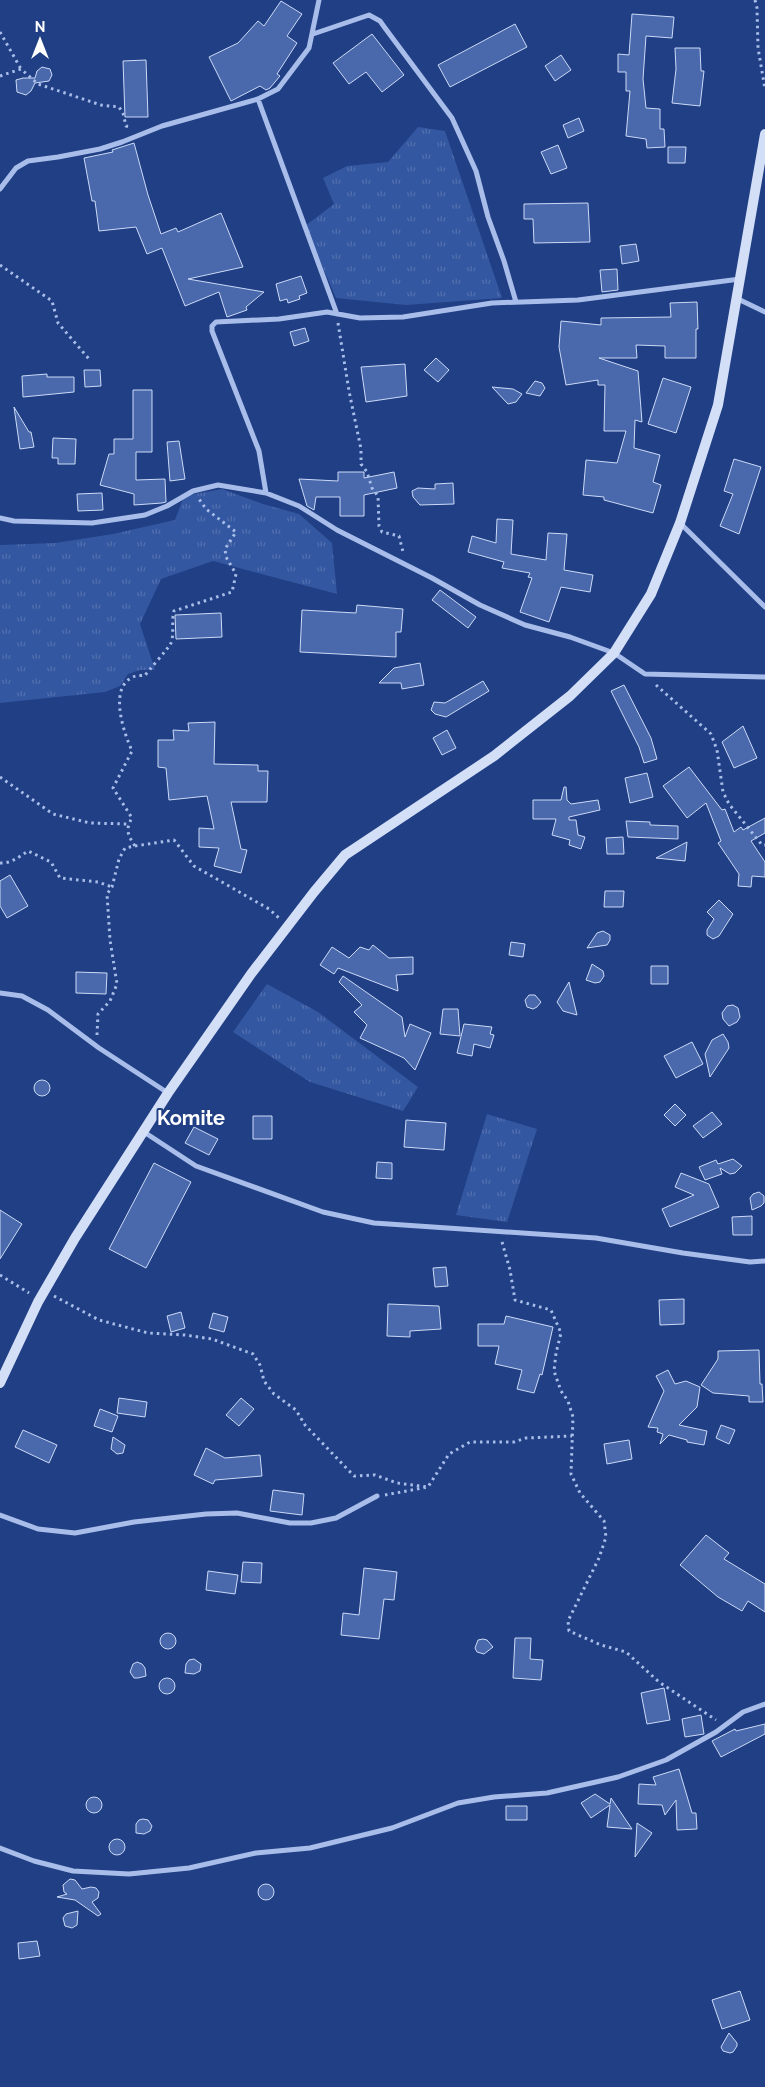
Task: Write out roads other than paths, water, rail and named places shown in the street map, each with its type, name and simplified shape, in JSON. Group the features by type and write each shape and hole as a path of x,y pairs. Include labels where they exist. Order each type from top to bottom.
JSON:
{"street":[{"path":"0,188 16,168 28,160 58,158 100,149 162,126 258,99 278,89 309,48 319,0"},
{"path":"313,34 369,15 380,21 386,28 452,118 476,170 488,217 504,260 516,302"},
{"path":"258,99 337,314"},
{"path":"0,1383 38,1302 75,1238 168,1093 288,925 345,856 494,756 570,696 614,653 651,594 680,523 718,405 738,299 765,134"},
{"path":"266,493 259,451 212,331 212,326 216,322 278,318 327,312 360,318 402,317 492,303 578,300 740,279"},
{"path":"738,299 765,312"},
{"path":"0,518 14,521 92,523 145,515 167,506 193,491 218,486 266,493 299,506 337,530 480,605 525,625 570,637 614,653 645,674 765,677"},
{"path":"680,523 765,608"},
{"path":"0,993 22,996 48,1010 99,1048 168,1093"},
{"path":"144,1132 196,1166 323,1212 374,1224 596,1238 683,1254 750,1262 765,1261"},
{"path":"0,1515 38,1529 75,1533 134,1522 206,1514 237,1513 290,1523 312,1523 336,1518 377,1496"},
{"path":"0,1848 34,1861 73,1871 129,1874 189,1868 256,1853 310,1848 383,1830 458,1804 494,1796 547,1793 618,1776 666,1760 716,1732 743,1712 765,1704"}],"district":[{"name":"Komite","path":"191,1118"}]}
